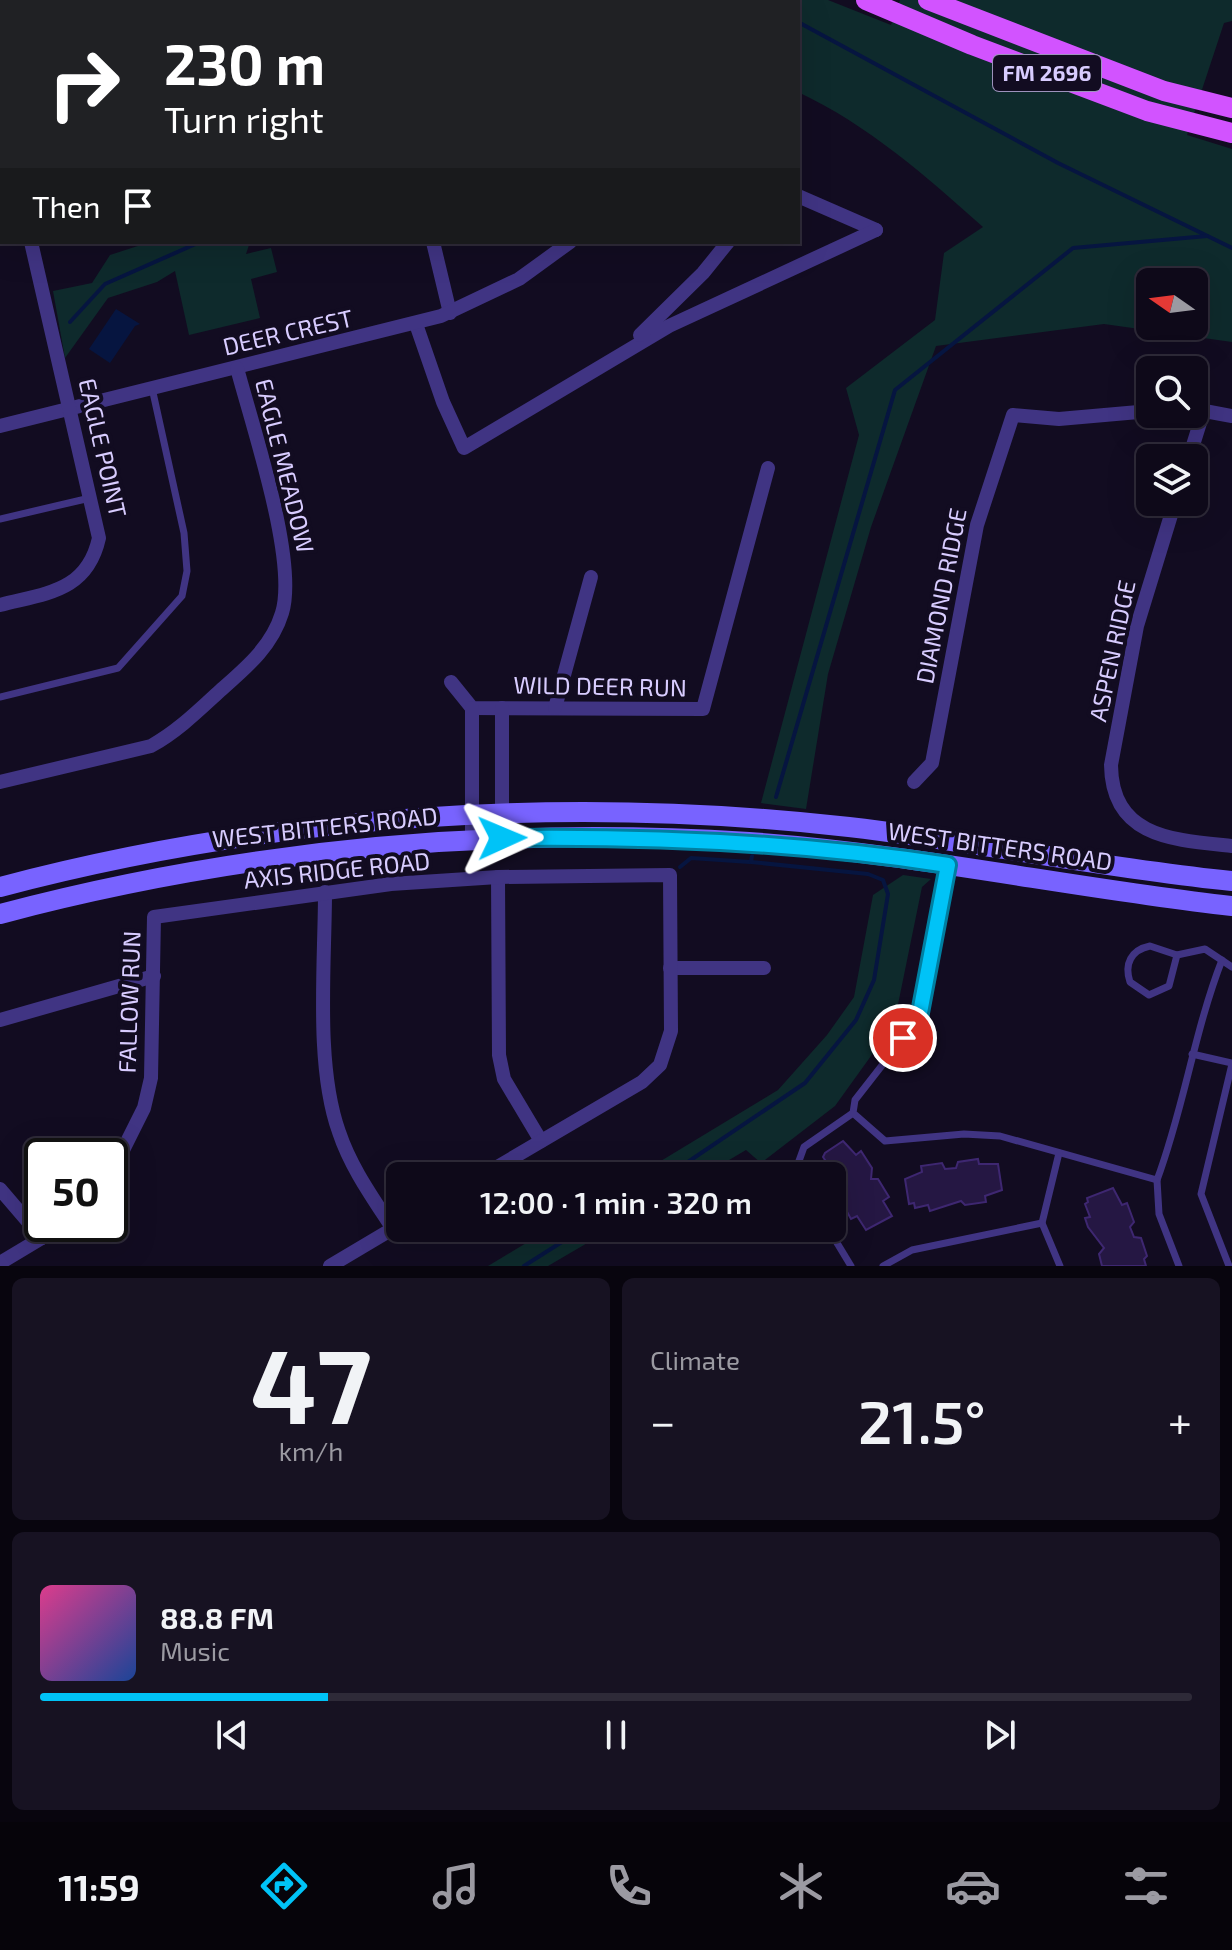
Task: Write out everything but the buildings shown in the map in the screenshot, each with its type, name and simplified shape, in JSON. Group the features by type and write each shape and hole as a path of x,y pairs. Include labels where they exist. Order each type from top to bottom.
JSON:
{"main road":[{"name":"FM 2696","path":"866,0 972,45 1147,111 1227,131"},
{"name":"FM 2696","path":"928,0 1164,91 1231,105"},
{"path":"1227,131 1231,105"},
{"name":"WEST BITTERS ROAD","path":"0,887 104,859 202,841 503,812 659,812 849,827 1232,881"},
{"path":"845,852 849,827"},
{"name":"WEST BITTERS ROAD","path":"0,914 110,885 303,852 502,838 666,838 845,852 1232,906"}],"street":[{"path":"416,324 452,425 464,448 614,356 727,296 876,230 800,197"},
{"name":"EAGLE POINT","path":"0,605 66,587 85,572 95,556 99,538 93,497 31,244"},
{"path":"433,244 450,313"},
{"name":"DEER CREST","path":"0,426 416,324 450,313 519,279 567,244"},
{"path":"614,356 674,303 726,244"},
{"name":"EAGLE MEADOW","path":"0,782 151,746 172,734 249,665 272,636 285,601 286,564 237,368"},
{"name":"DIAMOND RIDGE","path":"914,782 932,763 977,525 1013,415 1059,419 1136,412"},
{"path":"1208,412 1232,416"},
{"name":"WILD DEER RUN","path":"472,708 703,709 768,468"},
{"name":"ASPEN RIDGE","path":"1171,516 1137,626 1111,765 1111,788 1121,810 1139,827 1156,834 1232,846"},
{"path":"555,708 591,577"},
{"path":"451,682 472,708 472,839"},
{"path":"502,708 502,838"},
{"path":"474,756 502,756"},
{"name":"AXIS RIDGE ROAD","path":"154,917 325,892 498,877 670,875 670,968"},
{"path":"498,877 499,1055 504,1079 541,1141"},
{"path":"325,892 326,1057 331,1106 352,1164 386,1213"},
{"name":"FALLOW RUN","path":"127,1138 148,1093 154,917"},
{"path":"506,1162 642,1082 660,1065 671,1031 670,968 764,968"},
{"path":"0,1020 154,976"},
{"path":"0,1189 24,1217"},
{"path":"330,1266 386,1233"},
{"path":"0,1263 35,1242"}],"lane":[{"path":"0,697 118,668 182,596 187,571 184,533 152,388"},
{"path":"0,519 93,497"},
{"path":"799,1162 804,1147 853,1113 855,1100 919,1018 948,865"},
{"path":"1177,955 1174,980 1164,991 1149,995 1130,982 1130,959 1142,948 1158,947 1177,955 1205,949 1232,967"},
{"path":"1179,1266 1159,1214 1157,1180 1172,1139 1202,1010 1222,960"},
{"path":"1192,1054 1232,1064 1201,1194 1229,1266"},
{"path":"853,1113 885,1141 964,1134 1000,1136 1157,1180"},
{"path":"1059,1153 1042,1223 1060,1266"},
{"path":"883,1266 912,1250 1042,1223"},
{"path":"836,1242 851,1266"}],"green space":[{"path":"800,0 828,0 891,25 900,0 1232,0 1232,21 1224,23 1187,135 1232,149 1232,342 1208,339 1208,268 1136,268 1136,328 1104,324 936,346 871,527 828,674 806,809 761,803 859,435 846,388 935,320 944,253 983,227 918,171 848,120 800,93"},
{"path":"144,244 249,244 246,254 271,248 277,272 251,279 260,318 189,335 175,271 157,282 108,298 65,358 53,291 92,283 110,255"},
{"path":"903,875 931,879 922,887 894,1024 835,1106 762,1162 746,1150 726,1162 659,1162 778,1090 827,1035 854,997 873,895"},
{"path":"528,1242 589,1242 548,1266 488,1266"}],"water":[{"path":"116,309 140,324 135,326 110,363 89,349"}],"waterway":[{"path":"800,23 1058,163 1232,248"},
{"path":"776,797 895,390 1073,248 1207,236"},
{"path":"70,322 105,284 195,244"},
{"path":"688,1162 805,1083 856,1020 874,980 888,894 883,880 868,874 751,862 752,856"},
{"path":"680,867 691,858 750,862"},
{"path":"524,1266 562,1242"}],"route":[{"path":"502,838 600,836 751,842 948,865 919,1018 903,1038"}]}
